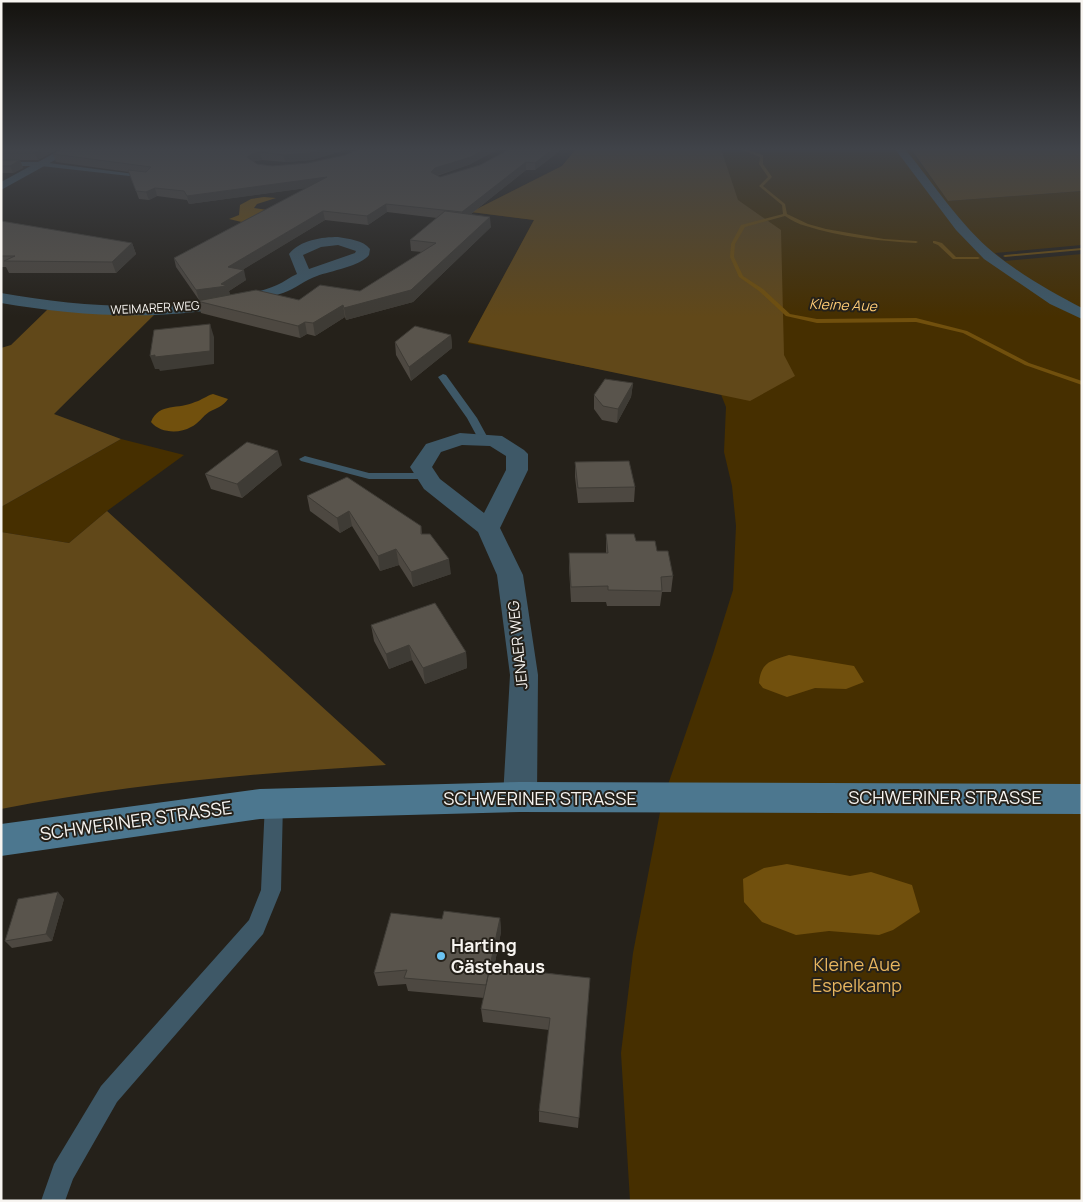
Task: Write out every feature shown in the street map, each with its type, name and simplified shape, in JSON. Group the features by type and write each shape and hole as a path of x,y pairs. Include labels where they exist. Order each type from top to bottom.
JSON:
{"street":[{"path":"944,205 989,256 1056,301 1082,314"},
{"name":"WEIMARER WEG","path":"1,298 40,306 86,310 135,311 189,308 242,300 280,289 305,276"},
{"path":"426,476 421,467 433,448 460,439 495,440 517,454 517,470 488,528"},
{"name":"JENAER WEG","path":"426,476 432,484 488,528 510,575 524,675 520,797"},
{"name":"SCHWERINER STRASSE","path":"1,840 274,803 520,797 1082,799"}],"lane":[{"path":"443,377 472,418 484,440"},
{"path":"305,459 369,476 426,476"},
{"path":"53,1201 63,1173 110,1094 256,928 271,890 274,803"}],"green space":[{"name":"Kleine Aue Espelkamp","path":"485,205 1082,205 1082,245 995,253 1005,261 1082,254 1082,1201 630,1201 621,1053 633,953 662,802 733,590 736,526 732,486 724,452 726,407 714,377 624,374 468,343 534,220 471,212"},
{"path":"121,439 184,455 107,511 69,543 1,532 1,507"}],"shaded area":[{"path":"240,205 256,205 254,208 274,211 246,223 229,219 239,215"},
{"path":"485,205 745,205 781,230 784,355 795,376 750,401 468,342 534,220 471,212"},
{"path":"48,309 155,314 54,414 121,439 1,507 1,348 11,345"},
{"path":"213,394 228,399 196,424 186,429 181,431 164,430 151,422 164,409 189,404"},
{"path":"107,511 386,765 145,786 1,809 1,532 69,543"},
{"path":"789,655 854,666 864,682 846,689 815,688 787,697 763,688 759,683 764,666"},
{"path":"787,864 850,876 871,872 912,885 920,912 893,930 879,935 829,931 796,935 762,922 744,902 743,879 764,868"}],"building":[{"path":"274,205 384,205 367,216 323,211 228,267 244,270 221,284 227,286 196,290 174,258"},
{"path":"396,205 471,205 462,212"},
{"path":"445,211 490,217 411,290 344,308 343,305 313,323 305,322 298,326 197,301 256,290 299,300 320,285 360,291 436,243 410,240"},
{"path":"1,221 132,243 112,262 4,261 15,256 1,256"},
{"path":"210,324 210,351 150,356 154,330"},
{"path":"415,326 451,335 409,367 395,342"},
{"path":"605,379 633,383 618,409 603,406 594,395"},
{"path":"247,442 278,451 237,484 205,474"},
{"path":"629,461 635,487 578,488 575,462"},
{"path":"347,477 421,526 421,534 430,534 449,559 411,572 396,549 378,556 349,511 337,518 307,496"},
{"path":"606,534 634,534 636,541 655,541 657,551 668,551 673,576 661,577 662,591 608,590 608,586 571,587 569,553 608,553"},
{"path":"435,603 466,652 423,668 409,645 386,654 371,625"},
{"path":"58,892 46,934 5,941 18,899"},
{"name":"Harting Gästehaus","path":"444,911 500,918 486,985 404,978 407,970 374,973 391,913 442,919"},
{"path":"490,967 590,978 579,1118 539,1111 550,1018 481,1009"}],"waterway":[{"name":"Kleine Aue","path":"784,205 785,215"},
{"path":"785,215 806,225 826,230 884,240 916,242"},
{"name":"Kleine Aue","path":"785,215 743,226 733,244 732,257 741,277 761,290 788,315 817,321 916,320 965,332 1027,364 1082,383"},
{"path":"935,242 940,244 955,258 978,258"},
{"path":"1005,256 1082,249"}],"place":[{"name":"Harting Gästehaus","path":"441,956"}]}
